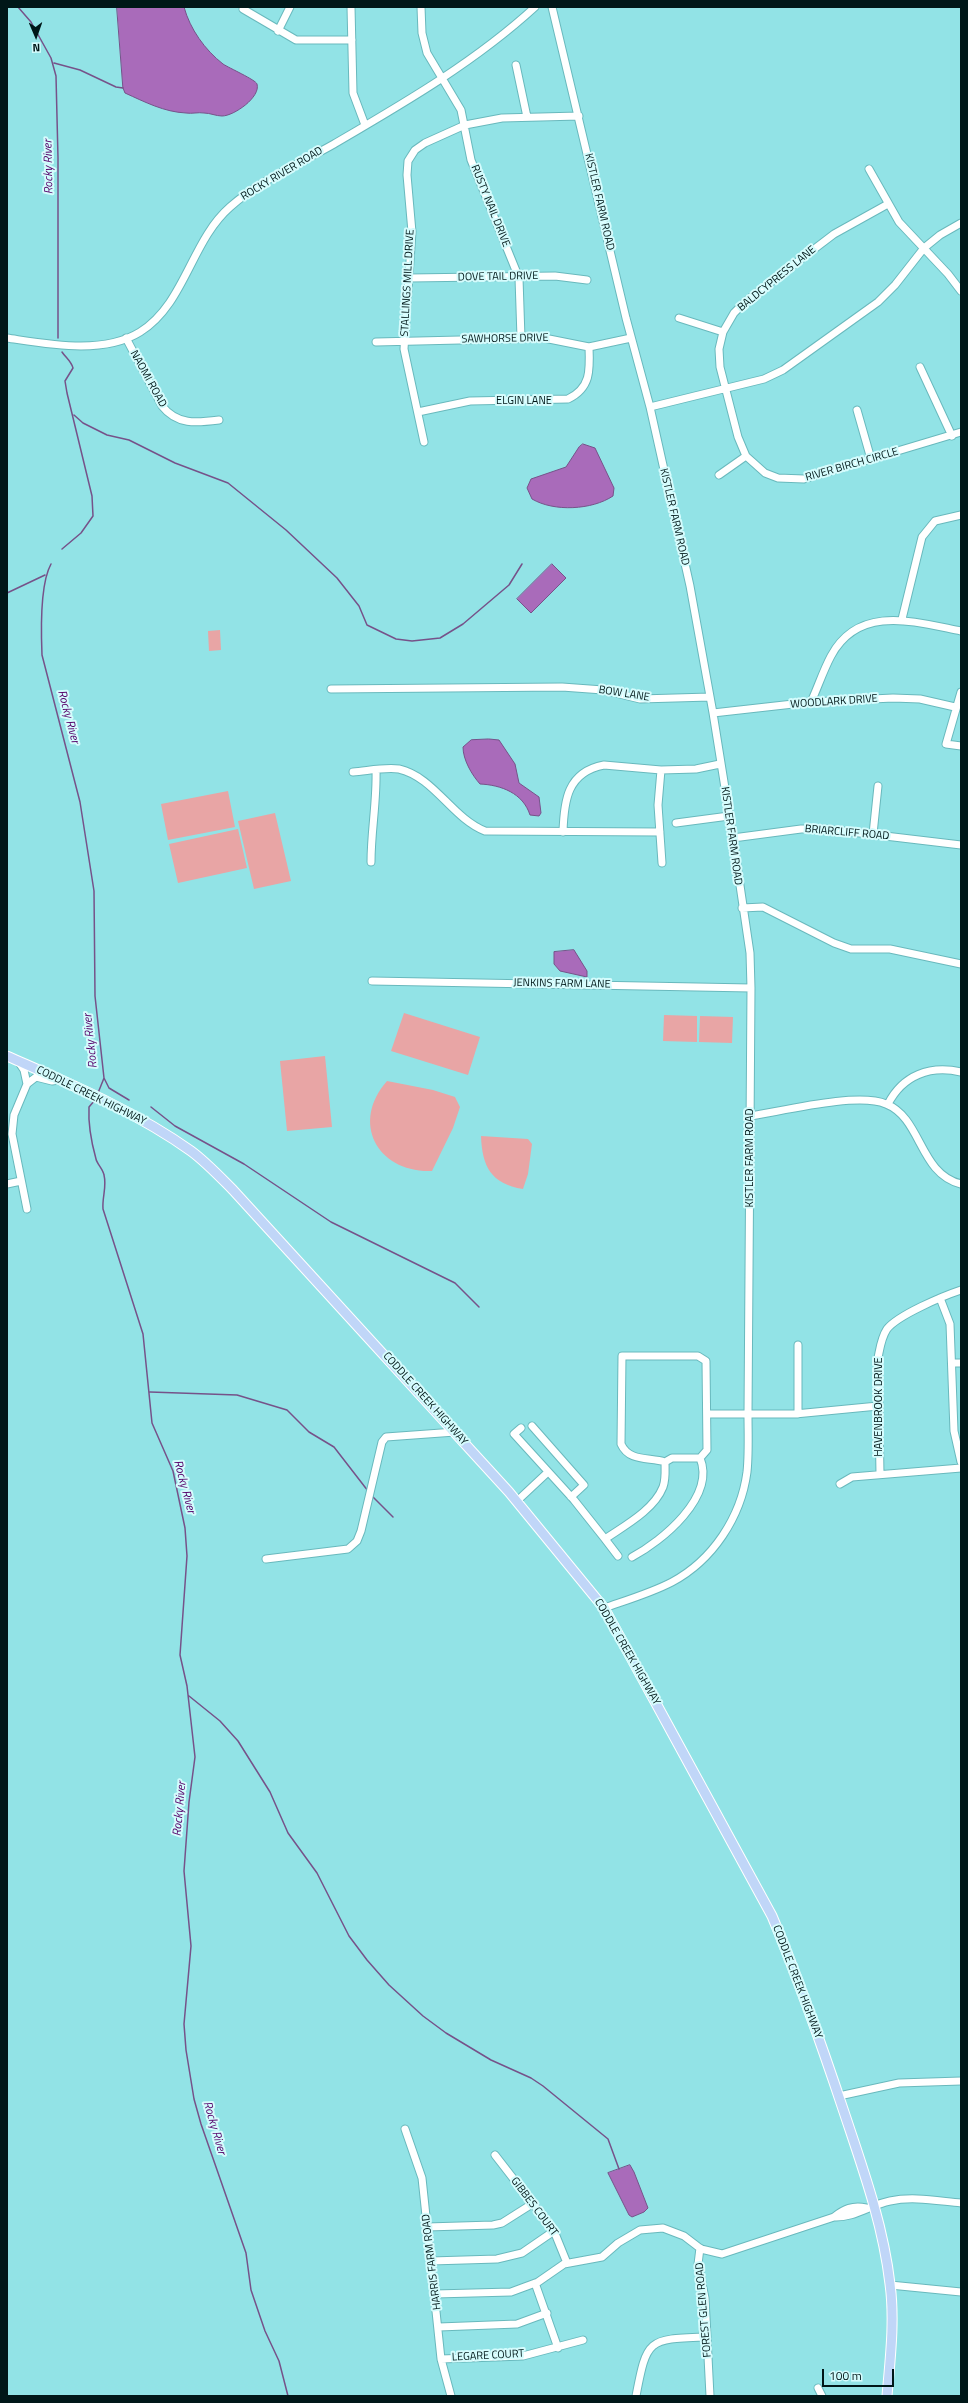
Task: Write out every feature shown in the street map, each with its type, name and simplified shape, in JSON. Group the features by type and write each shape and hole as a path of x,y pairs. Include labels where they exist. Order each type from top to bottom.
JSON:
{"main road":[{"name":"CODDLE CREEK HIGHWAY","path":"7,1056 127,1111 192,1152 234,1190 517,1501 604,1608 772,1916 794,1966 875,2205 890,2286 890,2358 886,2396"}],"street":[{"path":"278,31 290,7"},
{"path":"351,7 353,93 365,124"},
{"name":"RUSTY NAIL DRIVE","path":"421,7 424,43 427,53 461,110 471,160 519,278 521,338"},
{"name":"ROCKY RIVER ROAD","path":"7,338 82,344 111,343 140,332 157,318 174,295 215,222 229,208 279,173 443,78 504,36 535,7"},
{"name":"KISTLER FARM ROAD","path":"552,7 631,338 650,407 690,586 713,713 750,953 751,1116 748,1414 747,1471 743,1494 735,1515 723,1535 704,1558 673,1581 604,1608"},
{"path":"243,10 296,40 352,40"},
{"path":"516,65 527,117"},
{"name":"STALLINGS MILL DRIVE","path":"424,442 406,364 405,342 412,232 407,175 408,161 415,150 425,143 465,125 502,118 579,116"},
{"path":"869,169 899,222 948,274 961,291"},
{"name":"BALDCYPRESS LANE","path":"727,388 718,358 723,332 734,313 746,301 834,234 888,204"},
{"path":"650,407 764,379 783,370 878,302 924,248 940,235 961,223"},
{"name":"DOVE TAIL DRIVE","path":"409,278 566,277 587,280"},
{"path":"679,318 723,332"},
{"name":"NAOMI ROAD","path":"126,338 162,406 169,415 178,420 219,420"},
{"name":"SAWHORSE DRIVE","path":"376,342 521,338 556,339 590,347 631,338"},
{"name":"ELGIN LANE","path":"418,412 470,402 568,399 577,395 589,379 590,347"},
{"path":"920,367 952,436"},
{"name":"RIVER BIRCH CIRCLE","path":"727,388 738,437 746,456 766,473 791,480 804,479 952,436 961,432"},
{"path":"858,410 871,459"},
{"path":"719,475 746,456"},
{"path":"902,619 922,536 935,521 961,515"},
{"path":"811,702 831,656 841,642 854,631 869,624 885,620 902,619 961,631"},
{"name":"BOW LANE","path":"331,689 562,687 603,690 640,699 710,697"},
{"path":"961,692 955,707 946,744 961,746"},
{"name":"WOODLARK DRIVE","path":"713,713 811,702 893,698 920,699 955,707"},
{"path":"563,832 564,802 576,780 585,772 604,765 661,770 696,769 720,764"},
{"path":"353,772 398,769 417,777 463,818 485,831 660,832"},
{"path":"371,862 372,832 377,792 376,770"},
{"path":"661,770 658,805 662,864"},
{"path":"873,834 878,786"},
{"path":"676,822 729,816"},
{"name":"BRIARCLIFF ROAD","path":"733,838 801,829 873,834 961,846"},
{"path":"742,908 762,907 834,943 851,949 890,949 961,964"},
{"name":"JENKINS FARM LANE","path":"372,981 751,988"},
{"path":"18,1061 24,1070 27,1084"},
{"path":"888,1104 892,1096 905,1084 926,1071 936,1068 961,1072"},
{"path":"27,1209 21,1181 13,1125 14,1115 27,1084 36,1077 52,1081 58,1080"},
{"path":"751,1116 859,1099 888,1104 901,1115 932,1166 942,1176 961,1184"},
{"path":"7,1184 21,1181"},
{"name":"HAVENBROOK DRIVE","path":"880,1474 878,1358 881,1340 888,1328 914,1311 940,1298 961,1290"},
{"path":"940,1298 950,1324 954,1431 961,1462"},
{"path":"798,1345 798,1414"},
{"path":"622,1356 703,1357 708,1365 707,1450 700,1458 672,1458 665,1462 656,1458 633,1457 624,1450 621,1444 622,1356"},
{"path":"952,1363 961,1363"},
{"path":"707,1414 798,1414 878,1406"},
{"path":"532,1426 584,1485 571,1497"},
{"path":"520,1428 514,1434 571,1497 618,1556"},
{"path":"266,1559 348,1549 357,1541 361,1530 382,1442 386,1437 455,1432"},
{"path":"632,1558 653,1546 672,1531 683,1517 695,1498 704,1473 700,1458"},
{"path":"605,1539 626,1525 657,1497 665,1478 665,1462"},
{"path":"840,1484 852,1477 961,1468"},
{"path":"517,1501 548,1472"},
{"path":"839,2096 899,2083 961,2081"},
{"name":"HARRIS FARM ROAD","path":"405,2129 422,2178 439,2327 441,2358 451,2396"},
{"name":"GIBBES COURT","path":"495,2155 554,2231 567,2263"},
{"path":"435,2294 511,2292 535,2283 567,2263 602,2257 631,2234 649,2228 663,2228 673,2231 700,2248 715,2253 728,2253 834,2216 844,2217 875,2205 903,2199 961,2203"},
{"path":"427,2227 493,2225 502,2223 532,2204"},
{"path":"431,2261 497,2259 522,2253 554,2231"},
{"name":"FOREST GLEN ROAD","path":"700,2248 698,2264 705,2298 710,2396"},
{"path":"535,2283 547,2313 558,2348"},
{"path":"890,2286 961,2292"},
{"path":"439,2327 517,2324 547,2313"},
{"path":"636,2396 643,2360 653,2345 671,2338 707,2337"},
{"name":"LEGARE COURT","path":"441,2358 498,2358 523,2356 558,2348 583,2340"},
{"path":"818,2388 822,2396"}],"shaded area":[{"path":"117,7 184,7 194,31 204,46 223,64 255,82 257,84 257,89 255,94 246,105 233,113 218,116 206,113 170,111 125,93 123,88"},
{"path":"583,444 595,448 614,488 613,496 595,504 573,508 551,506 532,499 527,488 531,479 566,467 579,447"},
{"path":"552,564 566,578 531,613 517,599"},
{"path":"220,630 221,650 209,651 208,631"},
{"path":"471,740 499,740 515,764 519,783 539,797 541,813 539,816 530,815 527,807 517,796 503,788 480,784 468,767 463,752 463,747"},
{"path":"228,791 235,827 168,840 161,804"},
{"path":"275,813 291,881 254,889 238,821"},
{"path":"238,829 247,868 178,883 169,844"},
{"path":"574,950 587,971 587,977 560,971 554,964 554,952"},
{"path":"404,1013 480,1037 468,1075 391,1051"},
{"path":"664,1015 697,1016 697,1042 663,1041"},
{"path":"700,1016 733,1017 732,1043 699,1042"},
{"path":"325,1056 332,1127 287,1131 280,1061"},
{"path":"387,1081 433,1090 455,1097 460,1107 453,1128 432,1171 413,1169 397,1164 384,1154 375,1142 371,1128 371,1113 376,1097"},
{"path":"481,1136 528,1139 532,1144 528,1174 523,1189 512,1187 503,1183 490,1172 483,1156"},
{"path":"630,2165 648,2208 644,2212 632,2217 629,2215 608,2173"}],"waterway":[{"name":"Rocky River","path":"18,7 31,22 51,58 56,76 58,158 58,338"},
{"path":"54,63 80,70 116,87 123,88"},
{"name":"Rocky River","path":"62,352 70,361 73,368 65,381 92,496 93,516 81,533 62,549"},
{"path":"74,415 83,423 107,435 129,440 175,463 228,483 286,530 337,578 359,606 367,625 396,639 412,641 440,638 463,624 509,585 522,564"},
{"name":"Rocky River","path":"51,564 47,573 43,595 42,655 80,802 94,891 95,996 104,1078 98,1093"},
{"path":"7,593 45,575"},
{"path":"104,1078 109,1088 129,1100"},
{"name":"Rocky River","path":"95,1100 89,1107 89,1120 91,1139 96,1159 105,1179 103,1209 143,1334 152,1423 173,1471 185,1528 187,1556 180,1655 187,1686 195,1757 189,1802 184,1871 191,1946 184,2024 186,2050 194,2099 201,2124 246,2253 251,2290 265,2331 279,2361 288,2396"},
{"path":"151,1107 175,1126 244,1164 331,1222 455,1283 479,1307"},
{"path":"150,1392 237,1395 287,1410 309,1432 334,1447 368,1491"},
{"path":"372,1496 393,1517"},
{"path":"189,1696 220,1721 238,1741 270,1792 288,1833 317,1873 349,1936 367,1960 389,1985 423,2016 446,2033 491,2060 531,2078 543,2086 608,2139 619,2169"}]}
